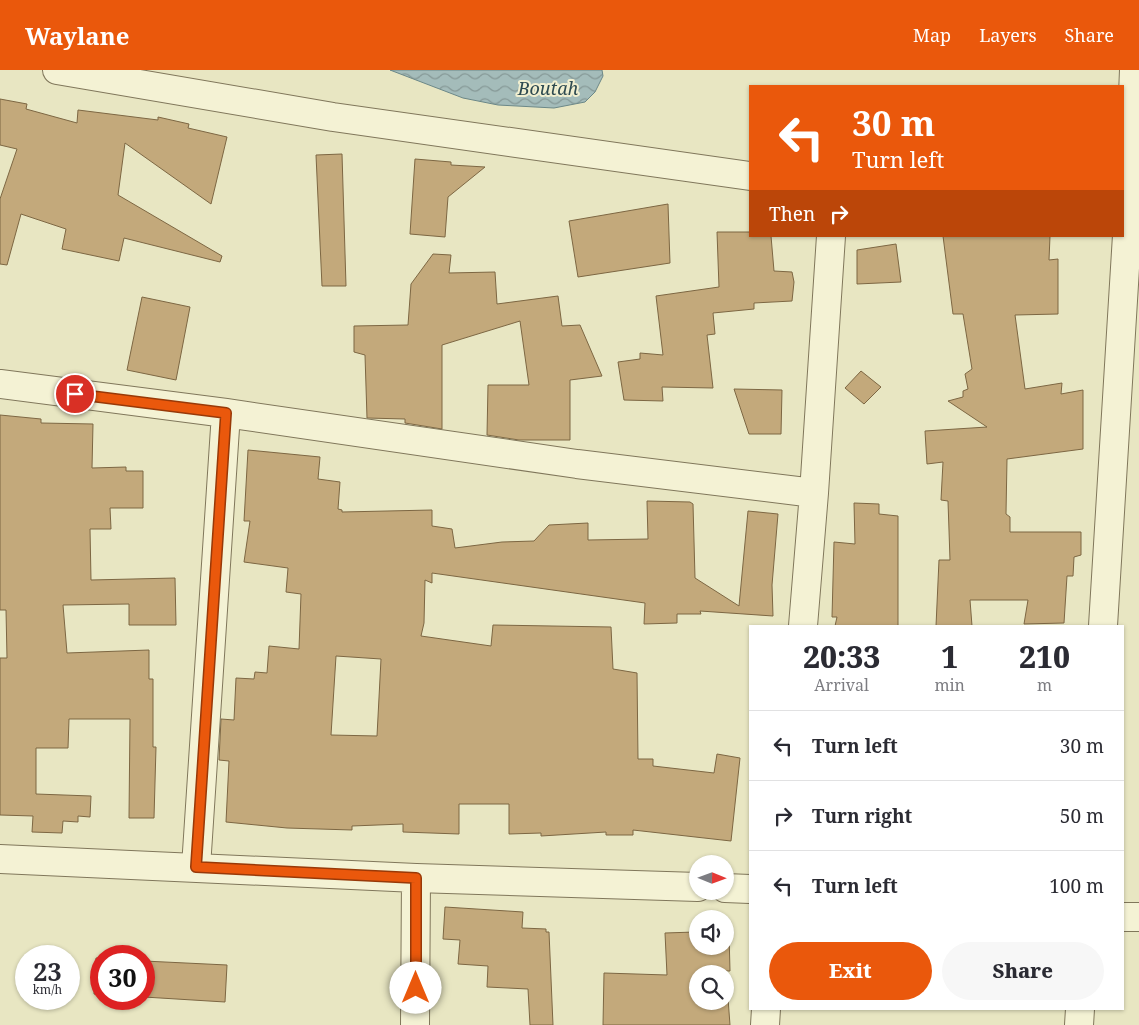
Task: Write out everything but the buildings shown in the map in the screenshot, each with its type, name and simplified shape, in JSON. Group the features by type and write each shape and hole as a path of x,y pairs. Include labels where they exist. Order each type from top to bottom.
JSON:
{"street":[{"path":"57,70 332,117 749,176"},
{"path":"1124,237 1134,70"},
{"path":"803,625 814,493 830,237"},
{"path":"1103,625 1124,237"},
{"path":"0,384 226,413 577,464 814,493"},
{"path":"196,867 226,413"},
{"path":"0,859 416,878 689,887"},
{"path":"415,1025 416,878"},
{"path":"734,888 749,889"},
{"path":"1124,917 1139,917"},
{"path":"765,1025 766,1010"},
{"path":"1079,1025 1080,1010"}],"water":[{"name":"Boutah","path":"390,70 602,70 603,76 595,92 585,102 554,108 498,105 463,98"}],"route":[{"path":"75,394 226,413 196,867 416,878 416,988"}]}
